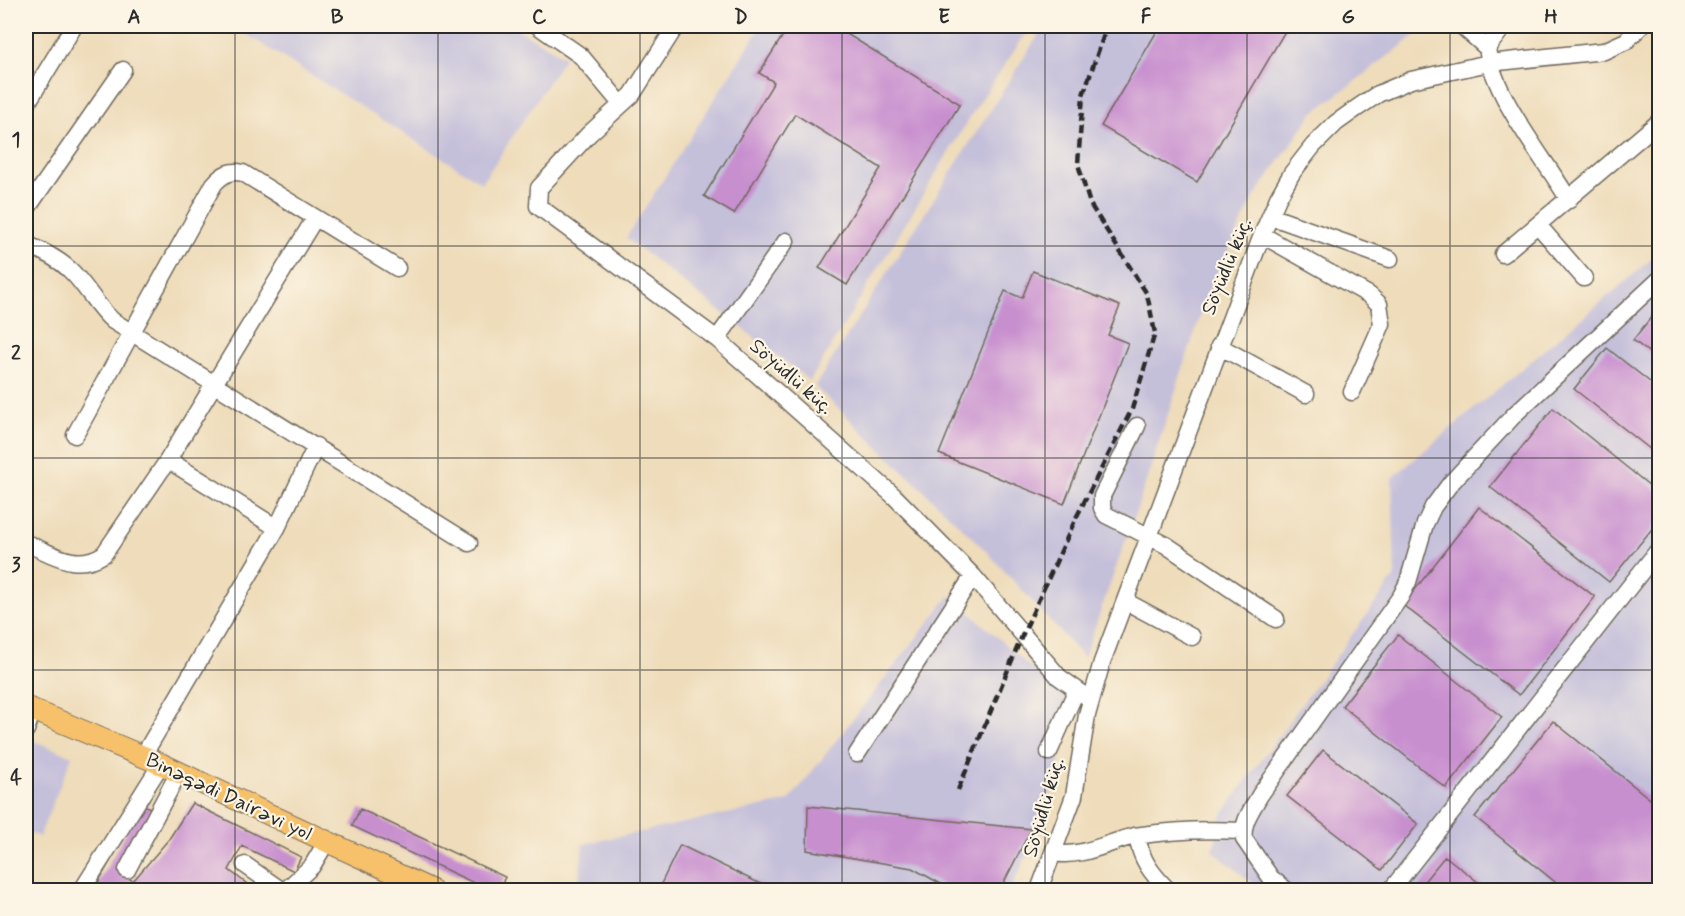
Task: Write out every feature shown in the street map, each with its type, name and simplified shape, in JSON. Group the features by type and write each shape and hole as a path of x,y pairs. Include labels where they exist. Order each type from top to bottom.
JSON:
{"main road":[{"name":"Binəqədi Dairəvi yol","path":"29,708 161,764 431,891"}],"street":[{"path":"26,105 74,26"},
{"path":"538,26 581,57 621,104"},
{"name":"Söyüdlü küç.","path":"676,26 632,95 589,134 539,188 538,206 717,339 894,496 974,576 1039,656 1083,695"},
{"path":"1462,26 1488,56 1508,102 1569,200"},
{"path":"1488,56 1504,26"},
{"name":"Söyüdlü küç.","path":"1039,891 1078,779 1083,695 1125,601 1262,235 1292,173 1312,146 1336,123 1378,94 1411,80 1488,56 1604,51 1626,41 1641,26"},
{"path":"26,210 123,70"},
{"path":"1503,254 1659,121"},
{"path":"75,435 222,175 234,171 243,173 397,268"},
{"path":"1270,216 1389,260"},
{"path":"26,543 78,564 94,561 104,554 168,460 315,218"},
{"path":"1538,225 1584,278"},
{"path":"1262,235 1369,295 1379,304 1382,324 1352,392"},
{"path":"717,339 786,242"},
{"path":"26,244 46,253 71,271 99,308 132,333 469,543"},
{"path":"1286,891 1271,878 1251,853 1243,831 1260,795 1401,596 1408,582 1425,524 1438,499 1468,462 1516,412 1659,279"},
{"path":"1219,346 1306,394"},
{"path":"1137,426 1102,496 1102,508 1114,521 1166,545 1276,619"},
{"path":"82,891 161,764 316,446"},
{"path":"168,460 277,528"},
{"path":"1391,891 1659,548"},
{"path":"857,754 974,576"},
{"path":"1125,601 1192,637"},
{"path":"1049,752 1083,695"},
{"path":"26,730 29,708"},
{"path":"127,870 161,764"},
{"path":"1054,853 1073,855 1137,836 1199,829 1243,831"},
{"path":"1137,836 1139,851 1148,869 1168,891"},
{"path":"286,891 312,866 327,842"},
{"path":"245,866 281,891"}],"shaded area":[{"path":"233,26 512,26 565,57 482,183"},
{"path":"761,26 1031,26 975,109 810,381 626,238"},
{"path":"1044,26 1428,26 1313,113 1255,196 1208,292 1141,497 1084,658 988,553 815,386"},
{"path":"1659,253 1659,890 1261,890 1213,851 1222,814 1395,576 1392,478"},
{"path":"950,595 1074,706 1044,821 1010,890 578,890 583,844 789,801"},
{"path":"26,738 72,756 39,837 26,831"}],"building":[{"path":"789,26 834,26 960,104 847,285 819,268 881,168 795,114 734,214 704,196 774,82 759,73"},
{"path":"1160,26 1288,26 1197,182 1101,126"},
{"path":"1033,271 1120,306 1108,335 1128,343 1064,504 939,454 1005,291 1022,298"},
{"path":"1660,306 1660,361 1633,340"},
{"path":"1607,348 1660,390 1660,457 1574,389"},
{"path":"1553,408 1660,494 1660,519 1609,582 1490,487"},
{"path":"1479,507 1595,597 1519,695 1403,605"},
{"path":"1398,635 1502,717 1446,788 1342,706"},
{"path":"1553,721 1660,807 1660,882 1652,890 1565,890 1475,817"},
{"path":"1323,750 1418,824 1382,870 1287,796"},
{"path":"192,803 301,857 294,871 242,846 229,870 255,890 94,890 142,804 152,809 119,872 133,881 169,839"},
{"path":"808,806 1031,829 1000,890 952,890 912,868 807,850"},
{"path":"360,809 505,877 499,890 489,890 352,826"},
{"path":"680,845 773,890 658,890"},
{"path":"1445,856 1488,890 1417,890"}],"railway":[{"path":"958,790 1022,636 1077,516 1132,409 1155,333 1147,294 1090,204 1078,164 1083,95 1107,26"}]}
